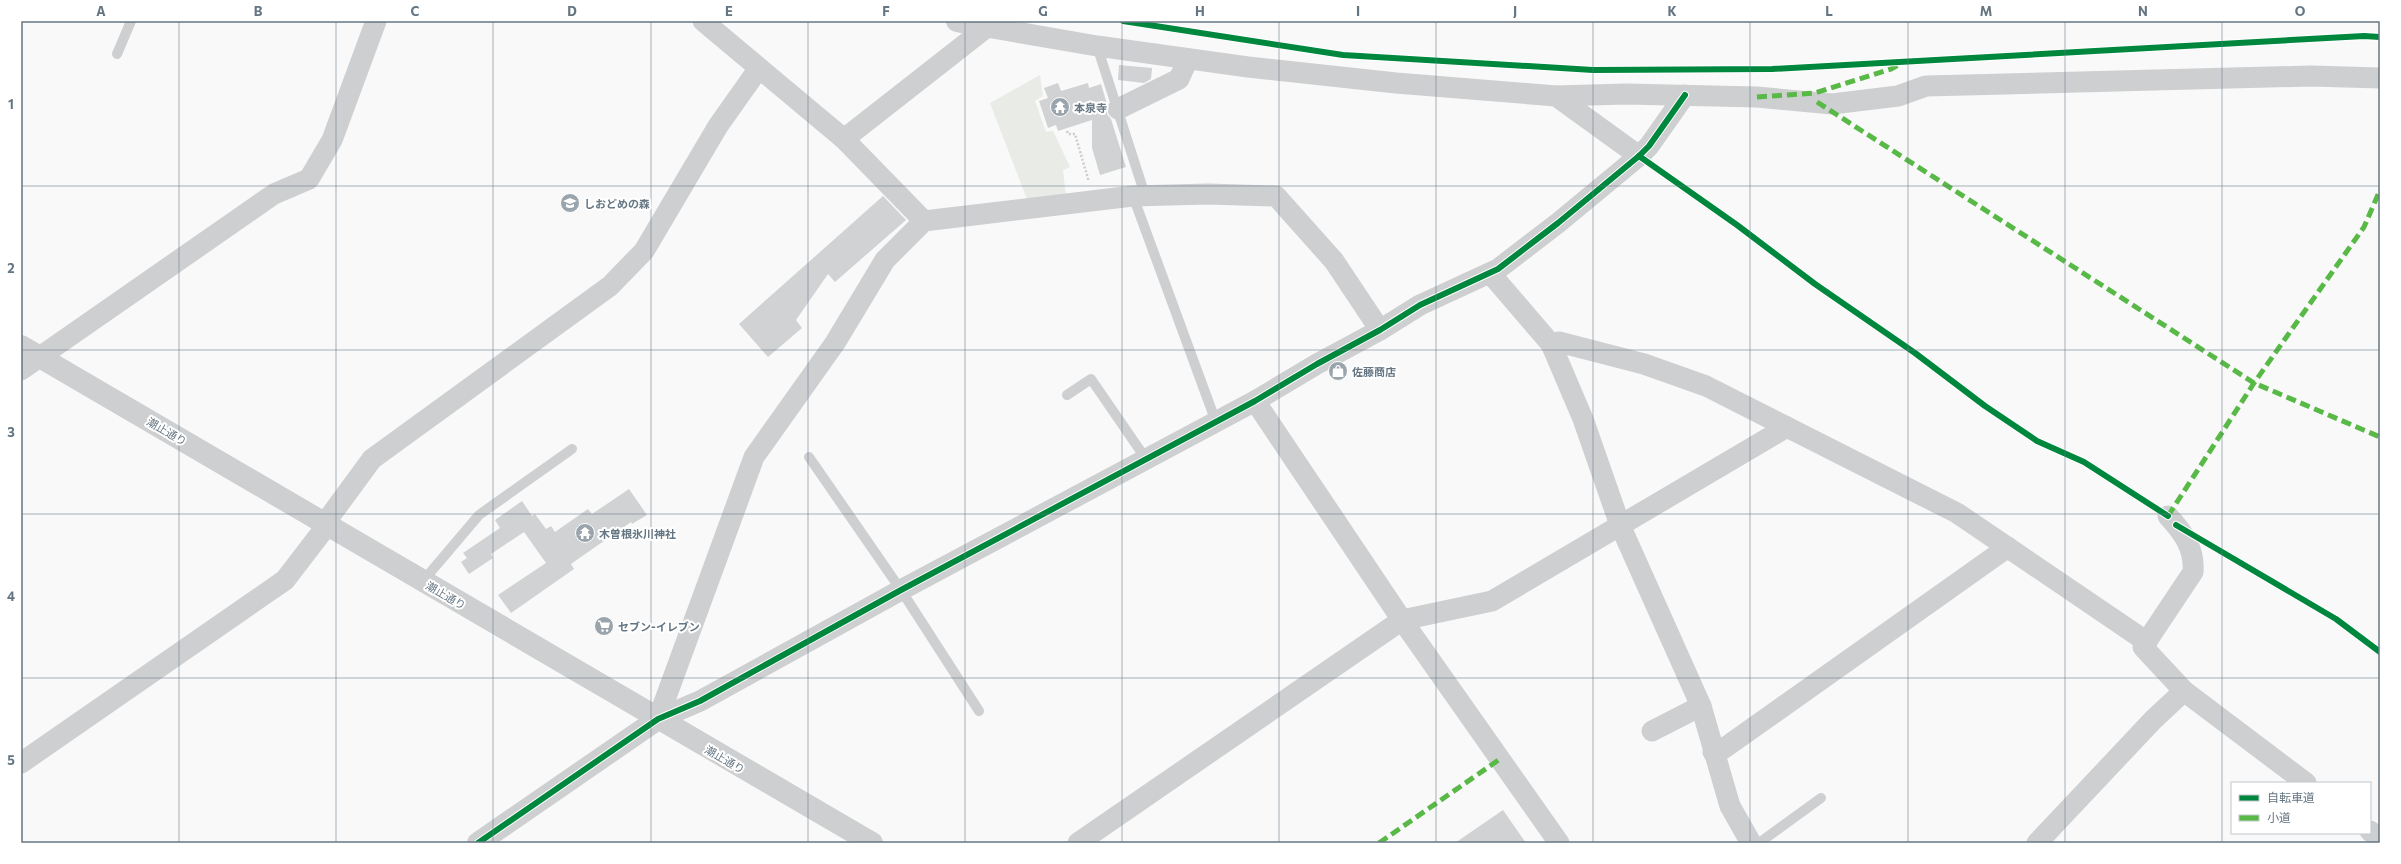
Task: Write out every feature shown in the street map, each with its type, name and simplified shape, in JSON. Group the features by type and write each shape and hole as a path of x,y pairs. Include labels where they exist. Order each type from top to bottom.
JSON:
{"street":[{"path":"21,370 274,194 309,179 332,140 376,21"},
{"path":"703,21 844,139 924,221"},
{"path":"957,21 1097,46 1188,59 1396,83 1556,96 1685,95 1757,97 1832,104 1898,96 1926,86 2304,76 2380,78"},
{"path":"844,139 987,27"},
{"path":"1118,109 1179,79 1188,59"},
{"path":"21,763 285,580 372,459 610,286 644,251 718,126 759,68"},
{"path":"478,843 658,719 700,701 901,590 1255,401 1317,364 1380,330 1420,305 1490,273 1558,223 1649,146 1685,95"},
{"path":"1556,96 1638,156"},
{"path":"658,719 754,457 835,343 885,260 924,221 1094,200 1139,196 1276,196 1334,261 1380,330"},
{"path":"1490,273 1552,344 1583,419 1620,525 1701,706 1713,752 1730,806 1751,843"},
{"path":"1552,344 1559,342 1644,364 1706,386 1788,427 1958,513 2146,642"},
{"name":"潮止通り","path":"21,346 872,843"},
{"path":"1255,401 1402,620 1559,843"},
{"path":"1078,843 1402,620 1492,601 1788,427"},
{"path":"2168,516 2176,525 2190,547 2194,559 2193,572 2143,647 2184,691 2305,782"},
{"path":"1713,752 1723,749 2008,547"},
{"path":"2037,843 2153,720 2184,691"},
{"path":"1652,731 1701,706"},
{"path":"2371,833 2380,839"}],"lane":[{"path":"117,54 131,21"},
{"path":"1097,46 1118,109 1139,196 1216,422"},
{"path":"1067,395 1091,379 1146,459"},
{"path":"423,581 479,515 572,449"},
{"path":"809,457 901,590 979,711"},
{"path":"1760,843 1821,798"}],"path":[{"path":"1067,131 1068,134 1075,134 1094,200"}],"shaded area":[{"path":"1040,75 1043,96 1035,101 1046,132 1053,131 1070,167 1063,170 1066,197 1028,202 990,103"}],"building":[{"path":"1119,65 1152,68 1151,79 1144,83 1118,80"},
{"path":"1058,83 1061,91 1088,83 1089,88 1101,84 1107,104 1107,114 1111,119 1126,167 1100,175 1092,148 1092,120 1058,131 1056,125 1048,128 1039,101 1048,98 1044,88"},
{"path":"883,196 906,220 835,282 828,274 796,320 802,328 768,357 739,324"},
{"path":"629,489 647,515 632,524 631,522 571,564 574,569 511,613 498,595 546,563 524,532 491,554 493,558 469,574 461,562 467,558 463,553 500,528 495,520 522,501 532,516 535,514 546,529 551,526 555,532 588,509 592,514"},
{"path":"1503,810 1526,843 1455,843"}],"marked path":[{"path":"1757,97 1815,93 1891,69 1900,64"},
{"path":"1817,102 2254,383 2380,437"},
{"path":"2168,516 2254,383 2364,227 2380,190"},
{"path":"1379,843 1500,759"}],"cycle path":[{"path":"1123,21 1343,55 1593,70 1772,69 2364,36 2380,37"},
{"path":"478,843 658,719 700,701 901,590 1255,401 1317,364 1380,330 1420,305 1498,269 1558,223 1639,156 1649,146 1685,95"},
{"path":"1639,156 1737,225 1815,284 1915,353 1985,406 2037,441 2084,462 2168,516"},
{"path":"2176,525 2336,619 2380,652"}],"place":[{"name":"本泉寺","path":"1060,107"},
{"name":"しおどめの森","path":"570,203"},
{"name":"佐藤商店","path":"1338,371"},
{"name":"木曽根氷川神社","path":"585,533"},
{"name":"セブン-イレブン","path":"604,626"}]}
